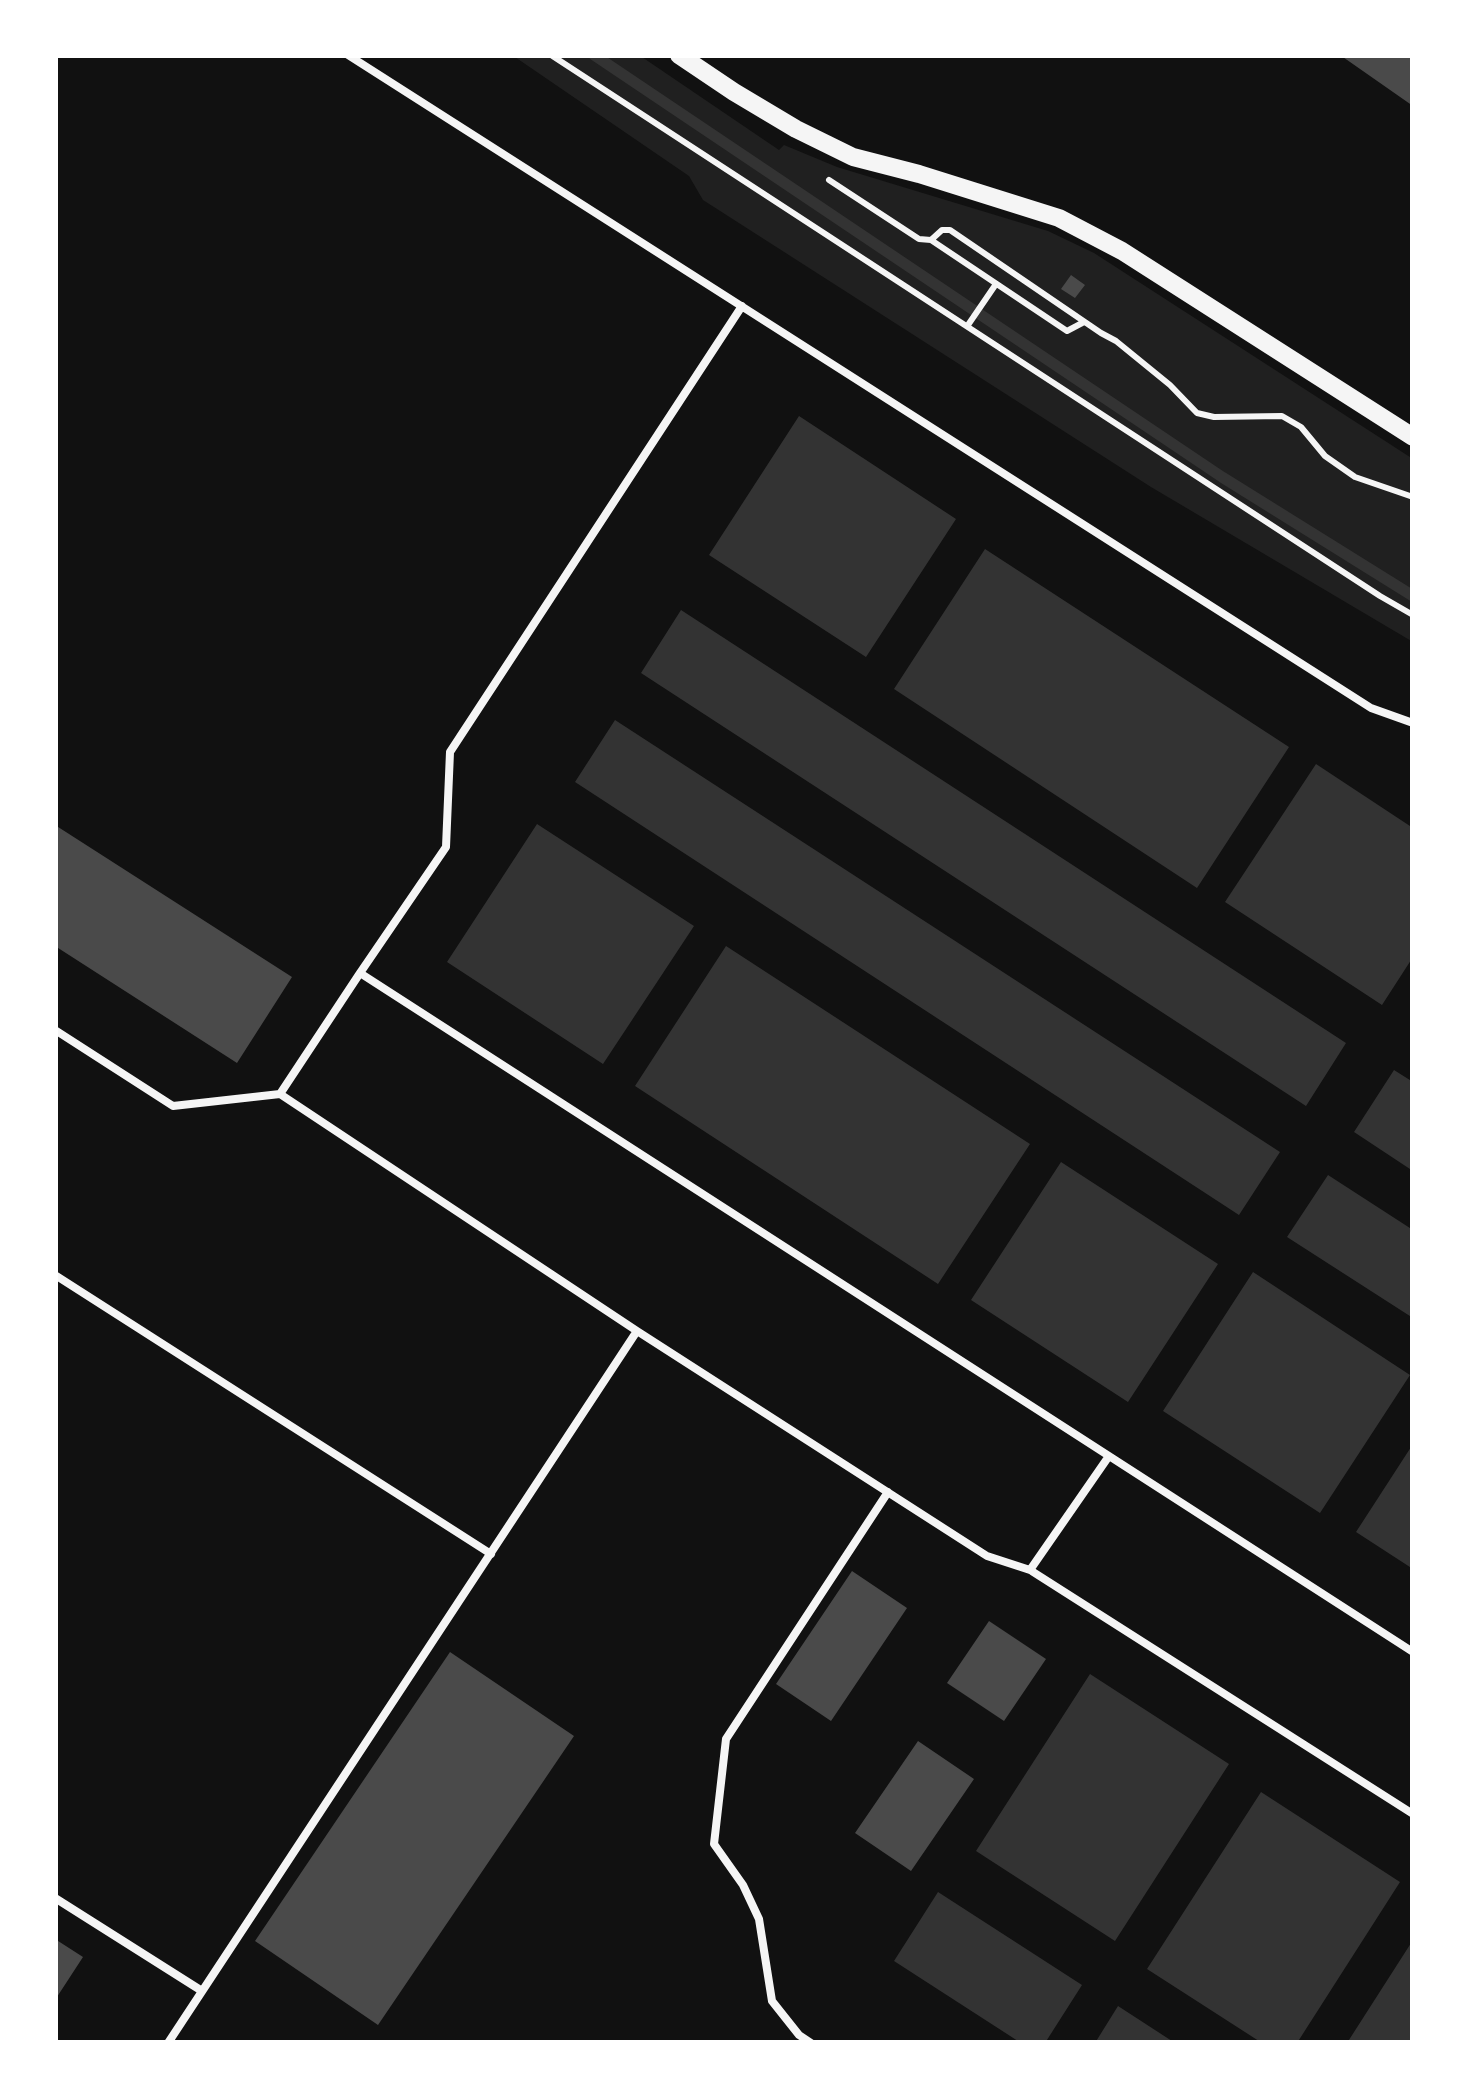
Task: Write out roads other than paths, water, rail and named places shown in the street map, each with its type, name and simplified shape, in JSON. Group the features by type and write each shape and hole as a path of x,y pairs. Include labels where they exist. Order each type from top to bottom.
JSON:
{"street":[{"path":"680,55 796,129 853,157 1010,202 1059,218 1090,234 1413,438"}],"lane":[{"path":"348,55 1371,708 1413,722"},
{"path":"280,1094 446,848 450,752 742,306"},
{"path":"360,973 1413,1652"},
{"path":"55,1030 173,1106 280,1094 986,1556 1030,1570 1413,1814"},
{"path":"55,1274 491,1554"},
{"path":"168,2043 638,1331"},
{"path":"1030,1570 1109,1456"},
{"path":"811,2043 799,2035 772,2001 760,1920 743,1885 714,1844 726,1739 888,1492"},
{"path":"55,1898 202,1992"}],"waterway":[{"path":"594,55 1222,477 1413,596"}]}
